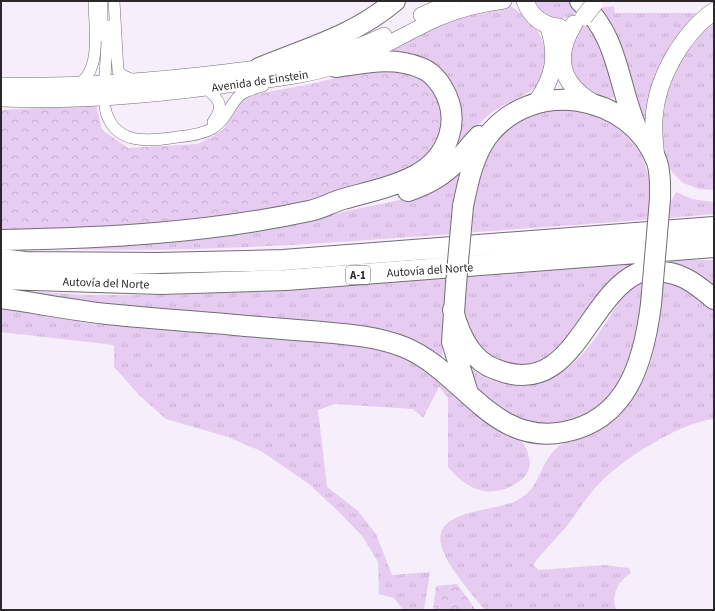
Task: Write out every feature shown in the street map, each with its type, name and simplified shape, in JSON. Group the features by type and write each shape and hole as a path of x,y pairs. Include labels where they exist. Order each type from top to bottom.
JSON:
{"highway":[{"path":"258,68 341,37 381,13 395,1"},
{"path":"588,8 601,26 612,48 627,106 636,129"},
{"path":"311,211 341,200 384,188 417,174 428,166 443,151 450,136 452,120 450,99 438,81 423,68 405,62 388,60 336,67"},
{"path":"1,240 97,238 204,229 311,211 341,208 402,194 423,186 443,174 456,163 478,137 495,128 508,118 535,104 551,101 592,102 623,116 648,144 657,161 660,180 660,198 651,304 646,343 634,376 626,391 617,403 606,413 588,425 561,433 540,433 522,430 498,420 443,370 429,361 404,347 362,335 106,314 1,298"},
{"path":"468,394 452,342 453,310 468,180 482,144 495,128"},
{"name":"Autovía del Norte","path":"1,259 25,262 157,263 283,260 714,227"},
{"name":"Autovía del Norte","path":"1,279 162,284 286,280 714,247"},
{"path":"453,310 460,334 469,348 480,359 490,368 498,371 524,375 544,370 560,360 584,332 606,301 622,282 640,272 666,271 682,275 699,286 714,299"}],"main road":[{"path":"526,4 538,20 556,27 588,8"},
{"path":"588,8 566,39 563,50 562,66 565,76 574,90 592,102"},
{"path":"657,161 654,119 658,94 671,62 681,46 692,32 714,11"},
{"path":"535,104 547,88 554,65 554,43 548,25"}],"street":[{"path":"77,85 86,78 93,67 94,1"},
{"path":"102,1 105,73 108,32 108,1"},
{"path":"114,1 118,71 122,75 133,80 146,81"},
{"name":"Avenida de Einstein","path":"1,85 77,85 146,81 305,61 345,51 368,43 432,10 453,1"},
{"name":"Avenida de Einstein","path":"1,99 34,100 138,96 304,75 356,60 444,16 468,8 506,1 526,4"},
{"path":"105,108 110,123 118,132 129,138 141,140 169,138 202,133 219,124 236,99 248,90 304,75"},
{"path":"202,133 210,127 220,111 220,104 215,96 206,88"}],"green space":[{"path":"535,1 572,1 581,12 568,18 556,18 544,12"},
{"path":"509,5 532,23 541,38 545,55 545,69 542,78 535,88 495,110 483,120 444,167 392,48 452,19"},
{"path":"614,6 615,13 705,13 648,126 643,123 599,8"},
{"path":"714,16 714,190 699,189 683,183 667,165 663,152 659,111 676,61"},
{"path":"588,22 596,32 616,94 614,97 609,99 588,92 577,85 568,60 576,31"},
{"path":"403,68 428,81 441,105 443,133 427,159 385,181 300,207 173,225 1,237 1,110 96,105 102,130 128,148 198,144 223,130 245,96 306,85 374,69"},
{"path":"573,107 616,122 639,147 651,182 650,205 670,204 676,192 692,199 714,202 714,214 279,246 160,250 40,248 270,227 400,200 424,193 459,167 463,171 455,215 473,215 477,171 485,150 525,114"},
{"path":"678,260 714,260 714,285 691,270 669,266 644,267 549,356 539,361 520,364 509,363 498,359 480,345 468,325 465,312 465,299 445,299 442,361 402,337 369,327 276,321 27,296 26,291 87,295 165,295 291,290"},
{"path":"664,278 689,290 714,311 714,419 684,427 651,444 619,466 588,496 567,526 533,565 539,570 604,565 629,568 631,573 619,584 616,589 614,600 617,610 485,610 449,563 441,542 441,533 445,525 453,519 463,515 509,504 526,495 536,482 547,460 558,447 569,441 598,431 620,415 638,390 646,375 651,360 658,328"},
{"path":"642,280 639,321 630,361 619,386 610,397 598,407 576,418 562,422 531,422 503,412 490,403 480,392 467,370 470,367 489,379 510,385 526,385 540,382 552,378 563,371 574,363 592,343 622,298 631,288"},
{"path":"1,308 352,342 393,351 405,356 428,371 490,425 516,437 525,446 528,453 530,466 527,473 516,484 508,488 492,491 480,490 469,486 455,475 448,467 448,398 439,387 423,418 413,409 335,404 318,410 327,487 357,510 376,534 392,575 430,572 424,610 403,610 394,598 379,594 378,562 363,537 309,484 261,451 228,437 166,419 140,396 114,367 114,345 1,332"},
{"path":"457,584 476,610 433,610 436,586"}]}
